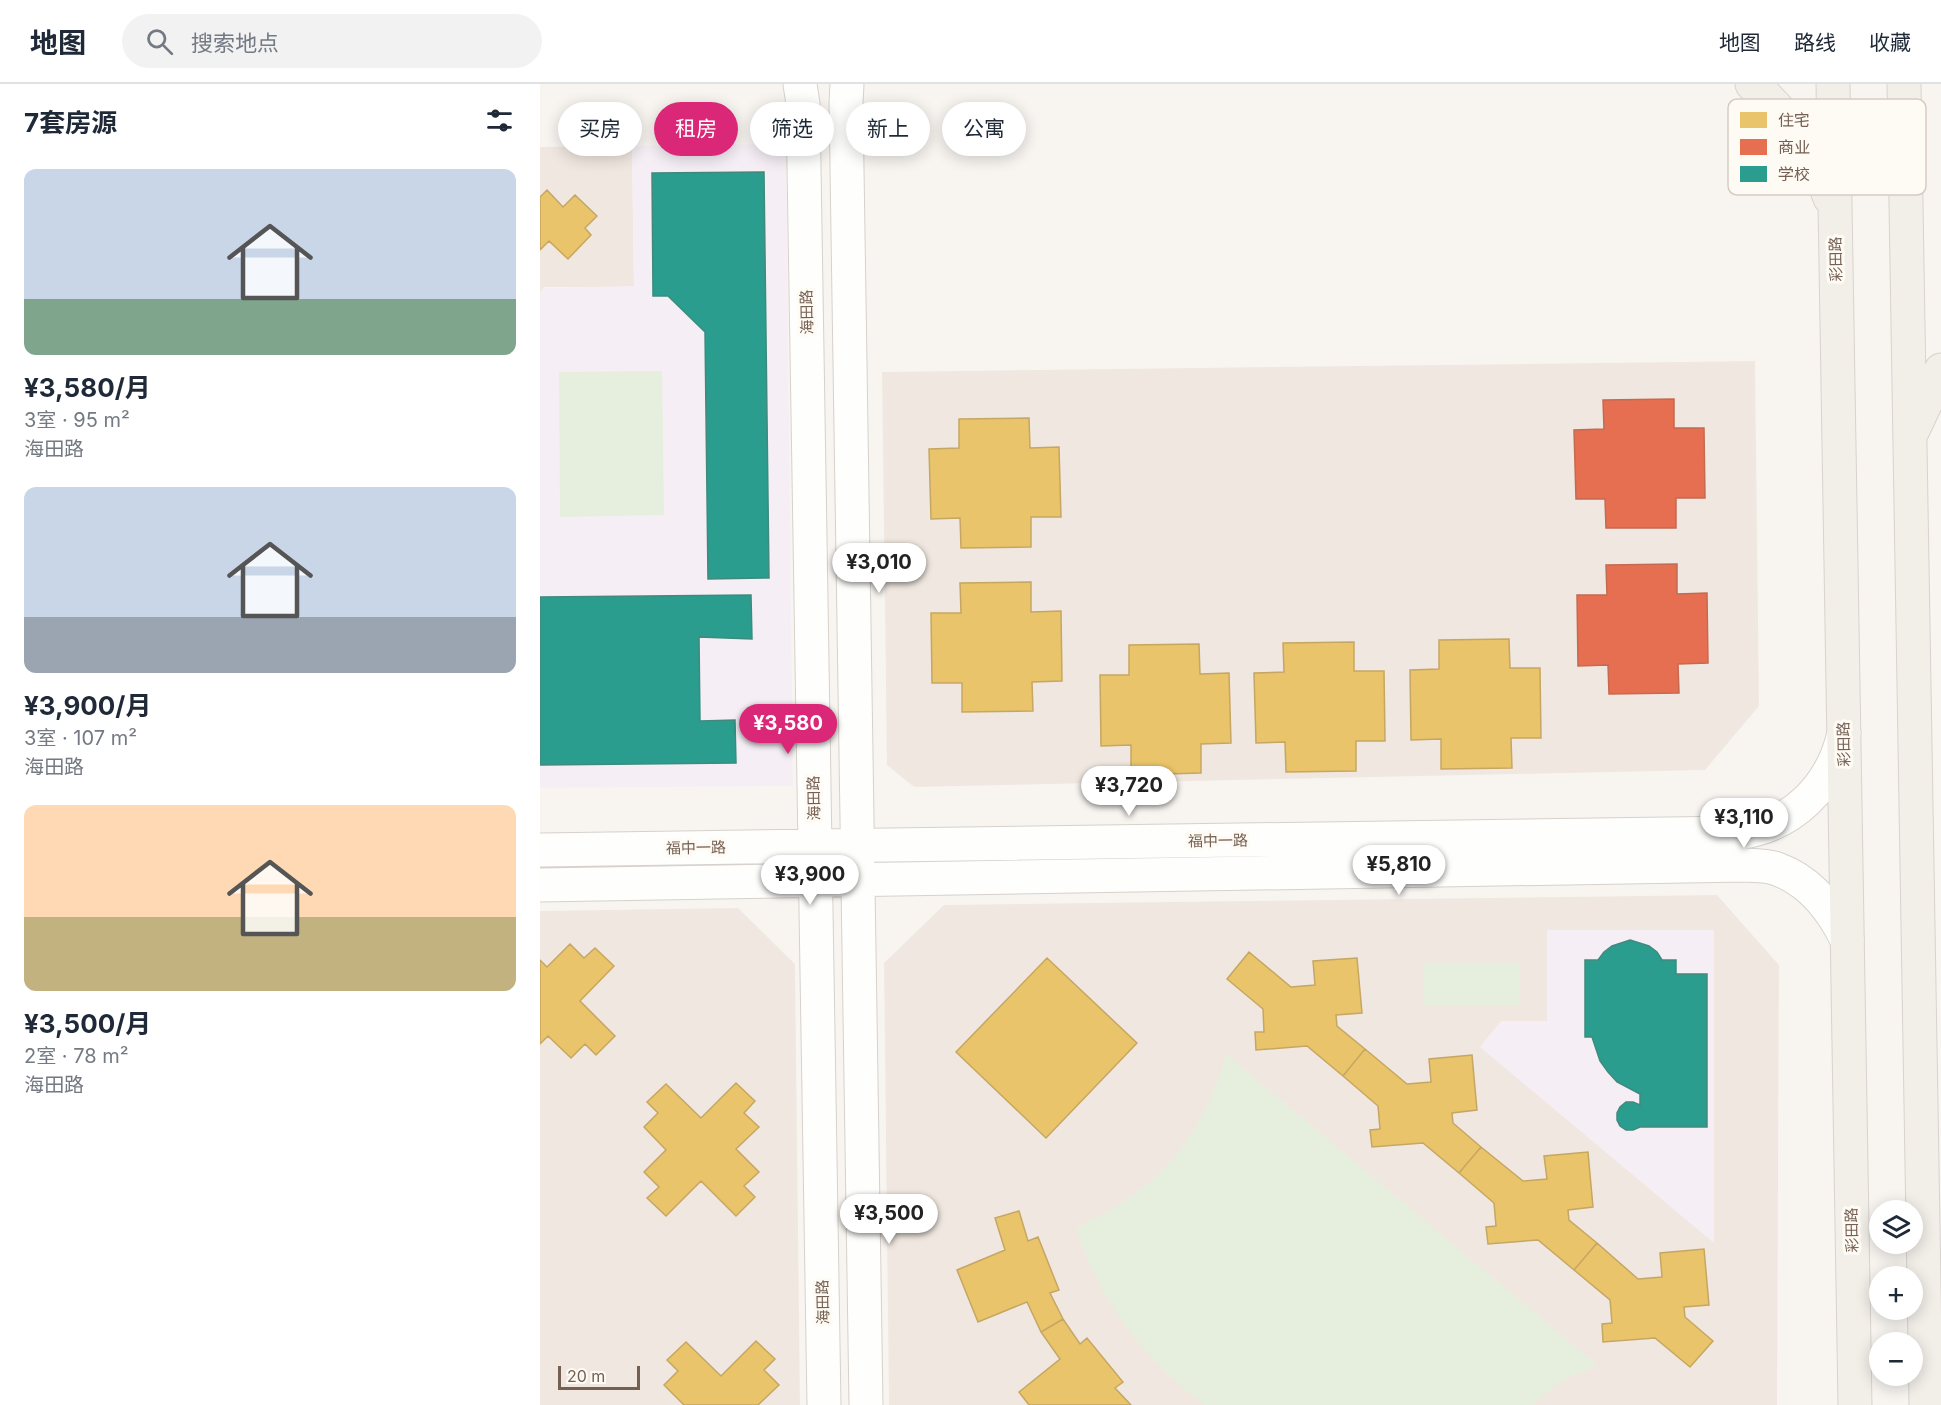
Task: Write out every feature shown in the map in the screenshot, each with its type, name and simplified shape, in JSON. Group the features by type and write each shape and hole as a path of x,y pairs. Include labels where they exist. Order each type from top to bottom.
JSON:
{"main road":[{"path":"1752,84 1767,99"},
{"name":"彩田路","path":"1833,84 1833,99"},
{"path":"1904,84 1904,99"},
{"path":"1829,195 1835,213"},
{"name":"彩田路","path":"1835,195 1855,1405"},
{"path":"1906,195 1926,1405"},
{"path":"1910,437 1941,370"}],"street":[{"name":"海田路","path":"800,84 803,104 824,1405"},
{"path":"847,84 866,1405"},
{"name":"福中一路","path":"540,885 858,880 1718,849 1738,833 1759,830 1795,812 1817,792 1838,755 1844,732"},
{"name":"福中一路","path":"540,850 857,846 1718,849 1799,879 1819,896 1834,915 1847,940"}],"shaded area":[{"path":"750,144 750,156 786,156 793,786 540,788 540,292 545,288 634,286 632,156 642,156 642,146 654,146 654,156 738,156 738,145"},
{"path":"540,147 558,147 558,156 632,156 634,287 545,287 540,292"},
{"path":"1755,361 1759,706 1705,770 914,787 887,765 882,372"},
{"path":"1717,895 1779,965 1777,1405 889,1405 884,963 944,905"},
{"path":"738,908 795,964 800,1405 540,1405 540,911"},
{"path":"1547,930 1714,930 1714,1243 1480,1047 1501,1021 1547,1021"}],"green space":[{"path":"662,371 664,515 560,517 559,372"},
{"path":"1423,963 1520,963 1520,1006 1423,1006"},
{"path":"1226,1054 1598,1366 1563,1381 1533,1405 1206,1405 1179,1384 1140,1344 1114,1308 1092,1269 1076,1228 1130,1197 1153,1179 1172,1159 1204,1113"}],"building: 住宅":[{"path":"547,190 563,207 575,195 597,216 585,228 591,235 568,259 549,241 540,250 540,197"},
{"path":"1029,418 1030,448 1059,447 1061,517 1031,517 1031,547 961,548 960,518 931,519 929,449 959,448 959,419"},
{"path":"1031,582 1031,612 1061,611 1062,681 1032,682 1033,711 962,712 962,683 932,683 931,613 961,613 960,583"},
{"path":"1509,639 1510,668 1540,668 1541,738 1511,738 1512,768 1441,769 1441,739 1411,740 1410,670 1439,669 1439,640"},
{"path":"1354,642 1354,671 1384,671 1385,741 1356,741 1356,771 1286,772 1285,742 1256,743 1254,673 1284,672 1283,643"},
{"path":"1199,644 1200,674 1229,673 1231,743 1201,744 1201,773 1131,775 1131,745 1101,746 1100,675 1129,675 1129,645"},
{"path":"570,944 584,958 595,948 614,966 580,1001 615,1036 596,1055 585,1044 571,1058 548,1036 540,1044 540,960 547,967"},
{"path":"1249,952 1291,987 1315,985 1313,961 1357,958 1362,1013 1336,1015 1337,1026 1365,1049 1343,1076 1307,1046 1256,1050 1255,1032 1264,1032 1263,1009 1227,979"},
{"path":"1047,958 1137,1043 1046,1138 956,1052"},
{"path":"1365,1049 1407,1084 1431,1082 1429,1059 1472,1055 1477,1110 1452,1113 1453,1123 1481,1147 1459,1173 1423,1143 1372,1147 1370,1130 1380,1129 1378,1106 1343,1076"},
{"path":"736,1083 755,1101 744,1113 759,1127 736,1149 759,1172 744,1186 755,1197 736,1216 701,1181 666,1216 647,1198 659,1187 644,1172 666,1150 644,1127 658,1113 647,1102 666,1084 701,1118"},
{"path":"1481,1147 1523,1181 1547,1179 1544,1156 1588,1152 1593,1207 1568,1210 1569,1220 1597,1243 1574,1270 1538,1240 1488,1244 1486,1227 1496,1226 1494,1203 1459,1173"},
{"path":"1019,1211 1028,1241 1038,1237 1059,1290 1050,1293 1063,1319 1041,1332 1027,1302 978,1322 957,1270 1005,1250 995,1218"},
{"path":"1597,1243 1638,1279 1662,1277 1660,1253 1704,1249 1709,1305 1684,1307 1685,1317 1713,1341 1690,1367 1655,1338 1603,1342 1602,1324 1612,1323 1610,1300 1574,1270"},
{"path":"1063,1319 1080,1344 1087,1338 1123,1382 1115,1388 1131,1405 1029,1405 1019,1392 1060,1359 1041,1332"},
{"path":"756,1341 775,1359 764,1370 779,1385 758,1405 684,1405 664,1385 678,1371 667,1360 686,1342 721,1376"}],"building: 商业":[{"path":"1674,399 1674,428 1704,428 1705,498 1676,498 1676,528 1606,528 1605,499 1576,499 1574,430 1604,429 1603,400"},
{"path":"1677,564 1677,594 1707,593 1708,663 1678,664 1679,693 1609,694 1608,665 1578,666 1577,595 1607,595 1606,565"}],"building: 学校":[{"path":"764,172 769,578 708,579 705,332 668,296 653,296 652,173"},
{"path":"751,595 752,639 699,637 700,721 735,720 736,763 540,765 540,597"},
{"path":"1630,940 1649,946 1662,960 1676,960 1676,974 1707,974 1707,1127 1640,1127 1626,1130 1617,1120 1620,1107 1626,1102 1640,1105 1640,1094 1617,1082 1600,1061 1592,1037 1585,1037 1585,960 1598,960 1612,946"}]}
